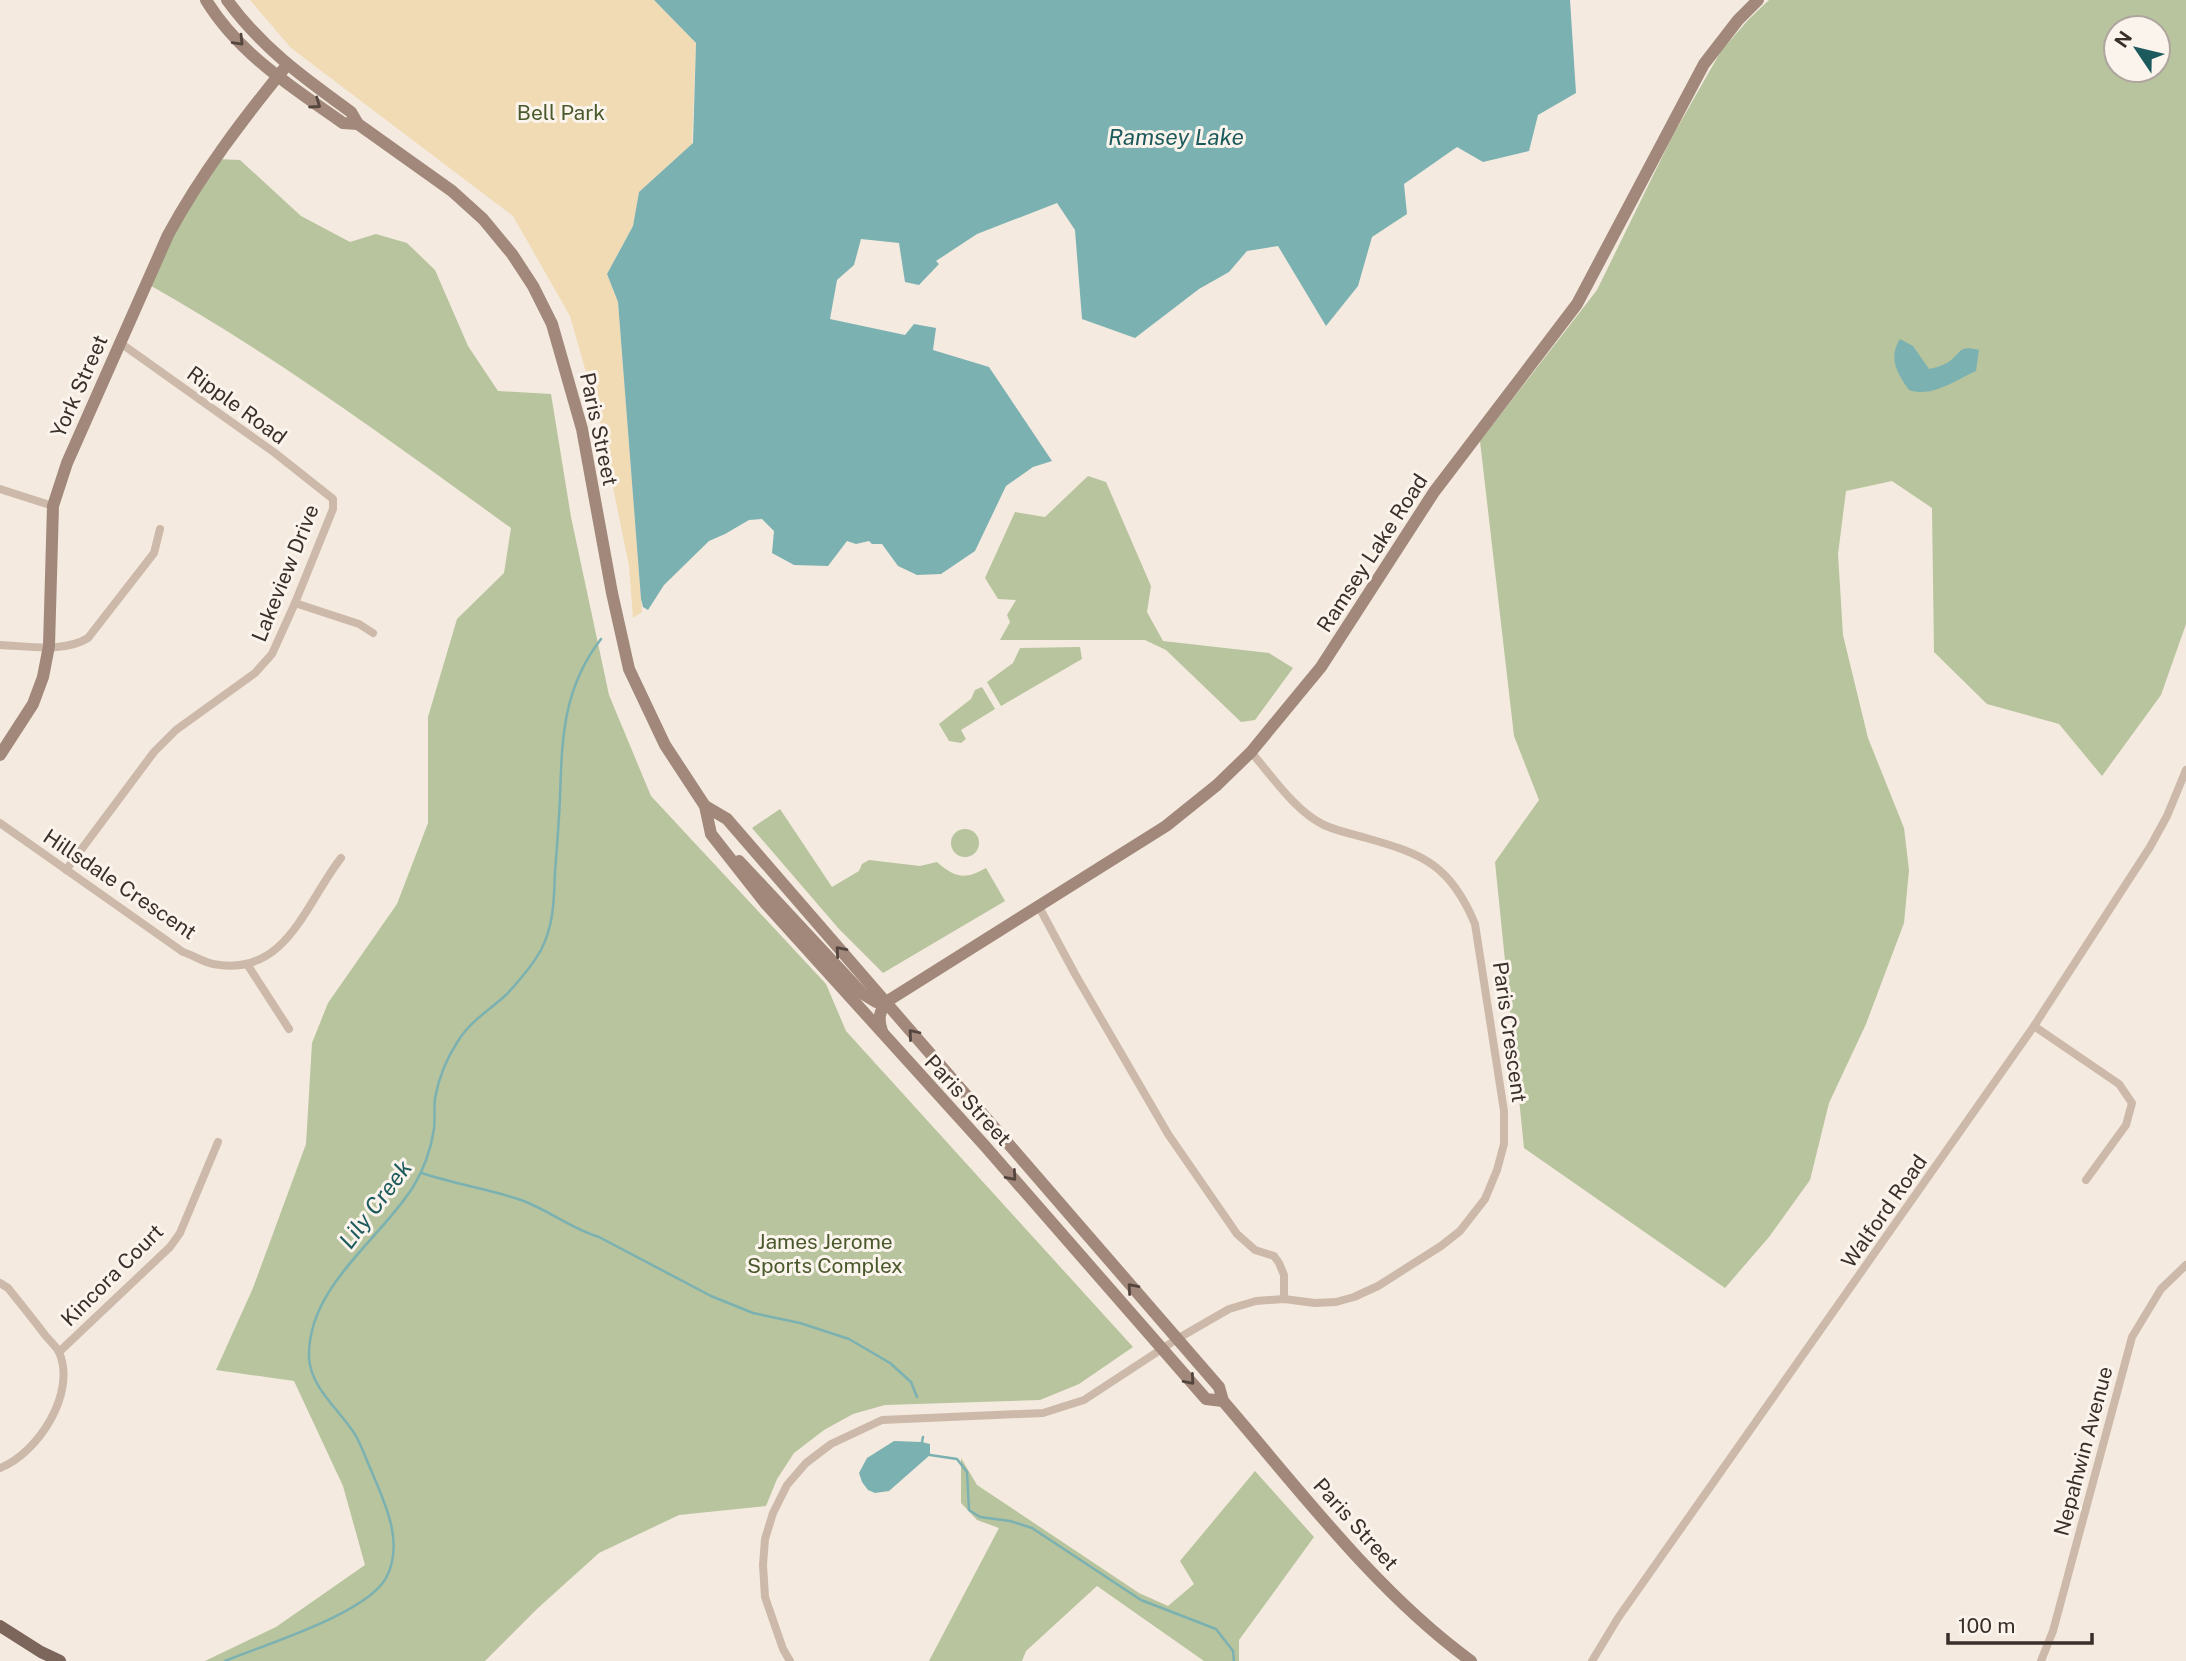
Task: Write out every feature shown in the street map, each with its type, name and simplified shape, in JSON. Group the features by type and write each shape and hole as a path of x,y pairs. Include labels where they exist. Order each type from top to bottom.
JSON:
{"main road":[{"name":"Paris Street","path":"206,0 233,37 257,60 343,123 358,124"},
{"name":"Paris Street","path":"227,0 268,49 351,112 358,124 452,191 483,219 512,254 538,295 552,324 583,429 612,593 629,669 666,745 705,806 711,834 746,880 985,1146 1206,1399 1223,1401"},
{"name":"Ramsey Lake Road","path":"886,1002 1166,826 1217,785 1251,752 1321,667 1434,492 1577,304 1704,64 1738,20 1758,0"},
{"name":"York Street","path":"0,755 33,704 43,677 49,646 53,506 67,463 119,342 186,201 236,128 287,65"},
{"name":"Paris Street","path":"705,806 727,819 1219,1387 1223,1401 1341,1537 1411,1612 1471,1661"},
{"path":"711,834 758,880 863,994 876,1002 886,1002"},
{"path":"883,1035 878,1021 886,1002"},
{"path":"0,1626 41,1653 60,1661"}],"street":[{"name":"Ripple Road","path":"119,342 275,453 333,499"},
{"path":"0,489 53,506"},
{"name":"Lakeview Drive","path":"66,870 154,752 176,730 255,673 272,654 333,509 333,499"},
{"path":"0,645 66,647 80,643 94,632 154,553 160,528"},
{"path":"295,603 359,624 373,633"},
{"name":"Paris Crescent","path":"790,1661 783,1650 765,1597 765,1539 773,1513 787,1485 806,1463 831,1444 882,1420 1043,1413 1084,1400 1177,1339 1229,1309 1256,1301 1284,1299 1315,1303 1336,1302 1378,1286 1460,1231 1485,1199 1504,1144 1504,1111 1475,923 1459,890 1443,871 1426,859 1322,824 1299,806 1251,752"},
{"name":"Walford Road","path":"1592,1661 1618,1618 2034,1027 2150,847 2167,816 2186,770"},
{"name":"Hillsdale Crescent","path":"0,822 183,952 213,964 247,964 265,959 284,944 341,858"},
{"path":"1038,905 1168,1134 1237,1234 1255,1250 1274,1256 1279,1263 1284,1275 1284,1299"},
{"path":"247,964 289,1029"},
{"path":"2034,1027 2119,1084 2132,1103 2126,1125 2086,1180"},
{"name":"Kincora Court","path":"59,1352 170,1247 180,1233 218,1142"},
{"name":"Nepahwin Avenue","path":"2041,1661 2053,1631 2132,1337 2161,1289 2186,1265"},
{"path":"0,1283 8,1288 59,1352 64,1383 60,1404 32,1447 14,1462 0,1468"}],"green space":[{"path":"1769,0 2186,0 2186,624 2161,695 2102,776 2059,724 1987,704 1934,652 1932,508 1892,481 1846,491 1838,554 1843,635 1868,738 1904,828 1909,870 1904,923 1866,1024 1829,1103 1810,1180 1769,1237 1725,1288 1524,1148 1495,862 1539,800 1514,736 1480,441 1597,290 1672,137 1721,51"},
{"name":"James Jerome Sports Complex","path":"215,159 240,160 301,216 350,242 376,234 407,243 435,270 468,346 498,391 551,394 571,517 609,695 651,796 826,984 846,1031 1133,1347 1079,1384 1040,1400 885,1405 853,1414 824,1430 794,1453 777,1479 766,1506 679,1515 599,1553 485,1661 205,1661 276,1627 365,1565 343,1486 294,1381 216,1370 253,1288 306,1144 312,1043 328,1003 397,904 428,823 428,717 457,619 504,573 511,528 286,369 146,283"},
{"path":"1088,476 1106,482 1151,586 1147,612 1163,641 1269,653 1293,668 1255,720 1241,722 1166,650 1145,640 1000,640 1010,622 1007,615 1016,600 998,599 985,578 1015,512 1045,517"},
{"path":"1080,647 1082,659 1001,706 987,682 1013,663 1020,648"},
{"path":"982,687 995,709 961,730 966,739 961,743 949,741 939,724 971,699 975,690"},
{"path":"780,809 832,887 859,871 862,864 869,860 920,866 937,862 960,876 986,868 1005,901 883,973 839,929 752,828"},
{"path":"965,829 975,833 979,843 975,853 965,857 955,853 951,843 955,833"},
{"path":"961,1458 977,1485 1139,1593 1168,1606 1194,1584 1180,1561 1255,1471 1314,1537 1239,1640 1239,1661 1204,1661 1097,1586 1026,1651 1022,1661 929,1661 999,1528 977,1520 961,1503"}],"sand":[{"name":"Bell Park","path":"250,0 654,0 696,43 692,144 639,192 633,226 607,274 618,302 642,612 633,618 629,566 599,418 570,316 513,216 291,48"}],"water":[{"name":"Ramsey Lake","path":"654,0 1570,0 1576,93 1538,115 1529,151 1483,162 1457,147 1404,184 1407,214 1372,237 1358,286 1326,326 1278,246 1247,251 1229,272 1199,289 1135,338 1082,319 1075,230 1057,203 977,234 936,261 939,264 919,285 905,282 899,243 861,239 854,265 837,280 830,319 905,335 914,324 936,328 933,350 989,367 1052,461 1033,467 1006,486 975,551 941,574 917,575 898,566 882,544 872,544 869,541 856,544 847,541 828,566 794,565 772,553 774,531 762,519 749,520 709,541 664,585 648,610 643,607 641,599 618,302 607,274 633,226 639,192 693,143 696,43"},
{"path":"1900,339 1913,346 1929,369 1947,363 1963,349 1979,350 1976,371 1935,390 1909,390 1894,359"},
{"path":"894,1441 930,1444 930,1455 889,1491 875,1493 868,1490 859,1473 867,1458"}],"waterway":[{"name":"Lily Creek","path":"225,1661 314,1626 360,1603 377,1590 392,1563 393,1536 387,1509 356,1436 321,1390 311,1369 309,1358 312,1332 332,1287 413,1187 433,1136 435,1098 454,1048 468,1027 521,979 545,941 554,902 562,754 567,714 579,676 601,639"},
{"path":"422,1173 521,1200 599,1237 711,1296 753,1313 800,1323 849,1339 890,1363 911,1382 917,1397"},
{"path":"922,1442 923,1437"},
{"path":"930,1455 957,1459 967,1472 969,1510 980,1517 1010,1521 1032,1528 1141,1600 1216,1629 1233,1651 1234,1661"}]}
